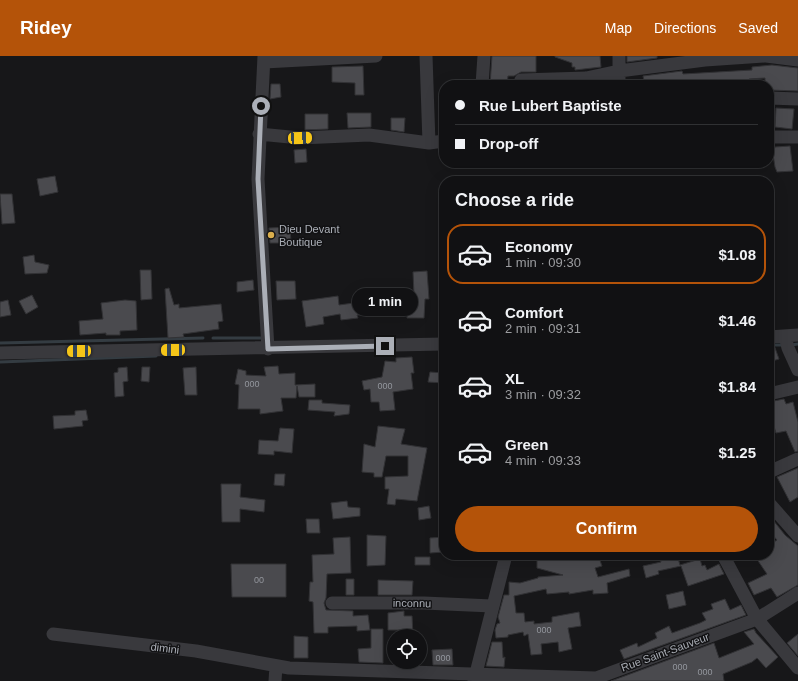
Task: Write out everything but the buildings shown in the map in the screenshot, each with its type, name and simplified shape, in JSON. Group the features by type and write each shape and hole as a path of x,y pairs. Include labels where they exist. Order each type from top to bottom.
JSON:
{"street":[{"path":"268,349 258,179 259,134 264,59 376,56"},
{"path":"426,56 428,143"},
{"path":"482,80 484,56"},
{"path":"619,56 619,80"},
{"path":"522,80 586,78 619,71 705,60 765,56 798,60"},
{"path":"774,98 798,99"},
{"path":"259,134 300,138 369,135 428,143 439,142"},
{"path":"774,136 798,137"},
{"path":"774,337 790,340 798,370"},
{"path":"0,353 268,349 439,344"},
{"path":"774,393 798,387"},
{"path":"774,470 798,459"},
{"path":"774,509 798,536"},
{"path":"475,678 505,560"},
{"path":"726,560 757,619 798,668"},
{"name":"Rue Saint-Sauveur","path":"475,678 596,678 757,619 798,593"},
{"name":"inconnu","path":"332,603 424,603 492,606"},
{"name":"dimini","path":"53,634 196,651 289,668 475,678"},
{"path":"275,681 276,666"}],"waterway":[{"path":"0,343 203,338"},
{"path":"213,338 263,338"},
{"path":"791,345 798,344"},
{"path":"774,345 783,345"},
{"path":"0,362 156,356"}],"place":[{"name":"Dieu Devant Boutique","path":"271,235"}],"route":[{"path":"261,106 258,179 268,349 385,346"}]}
